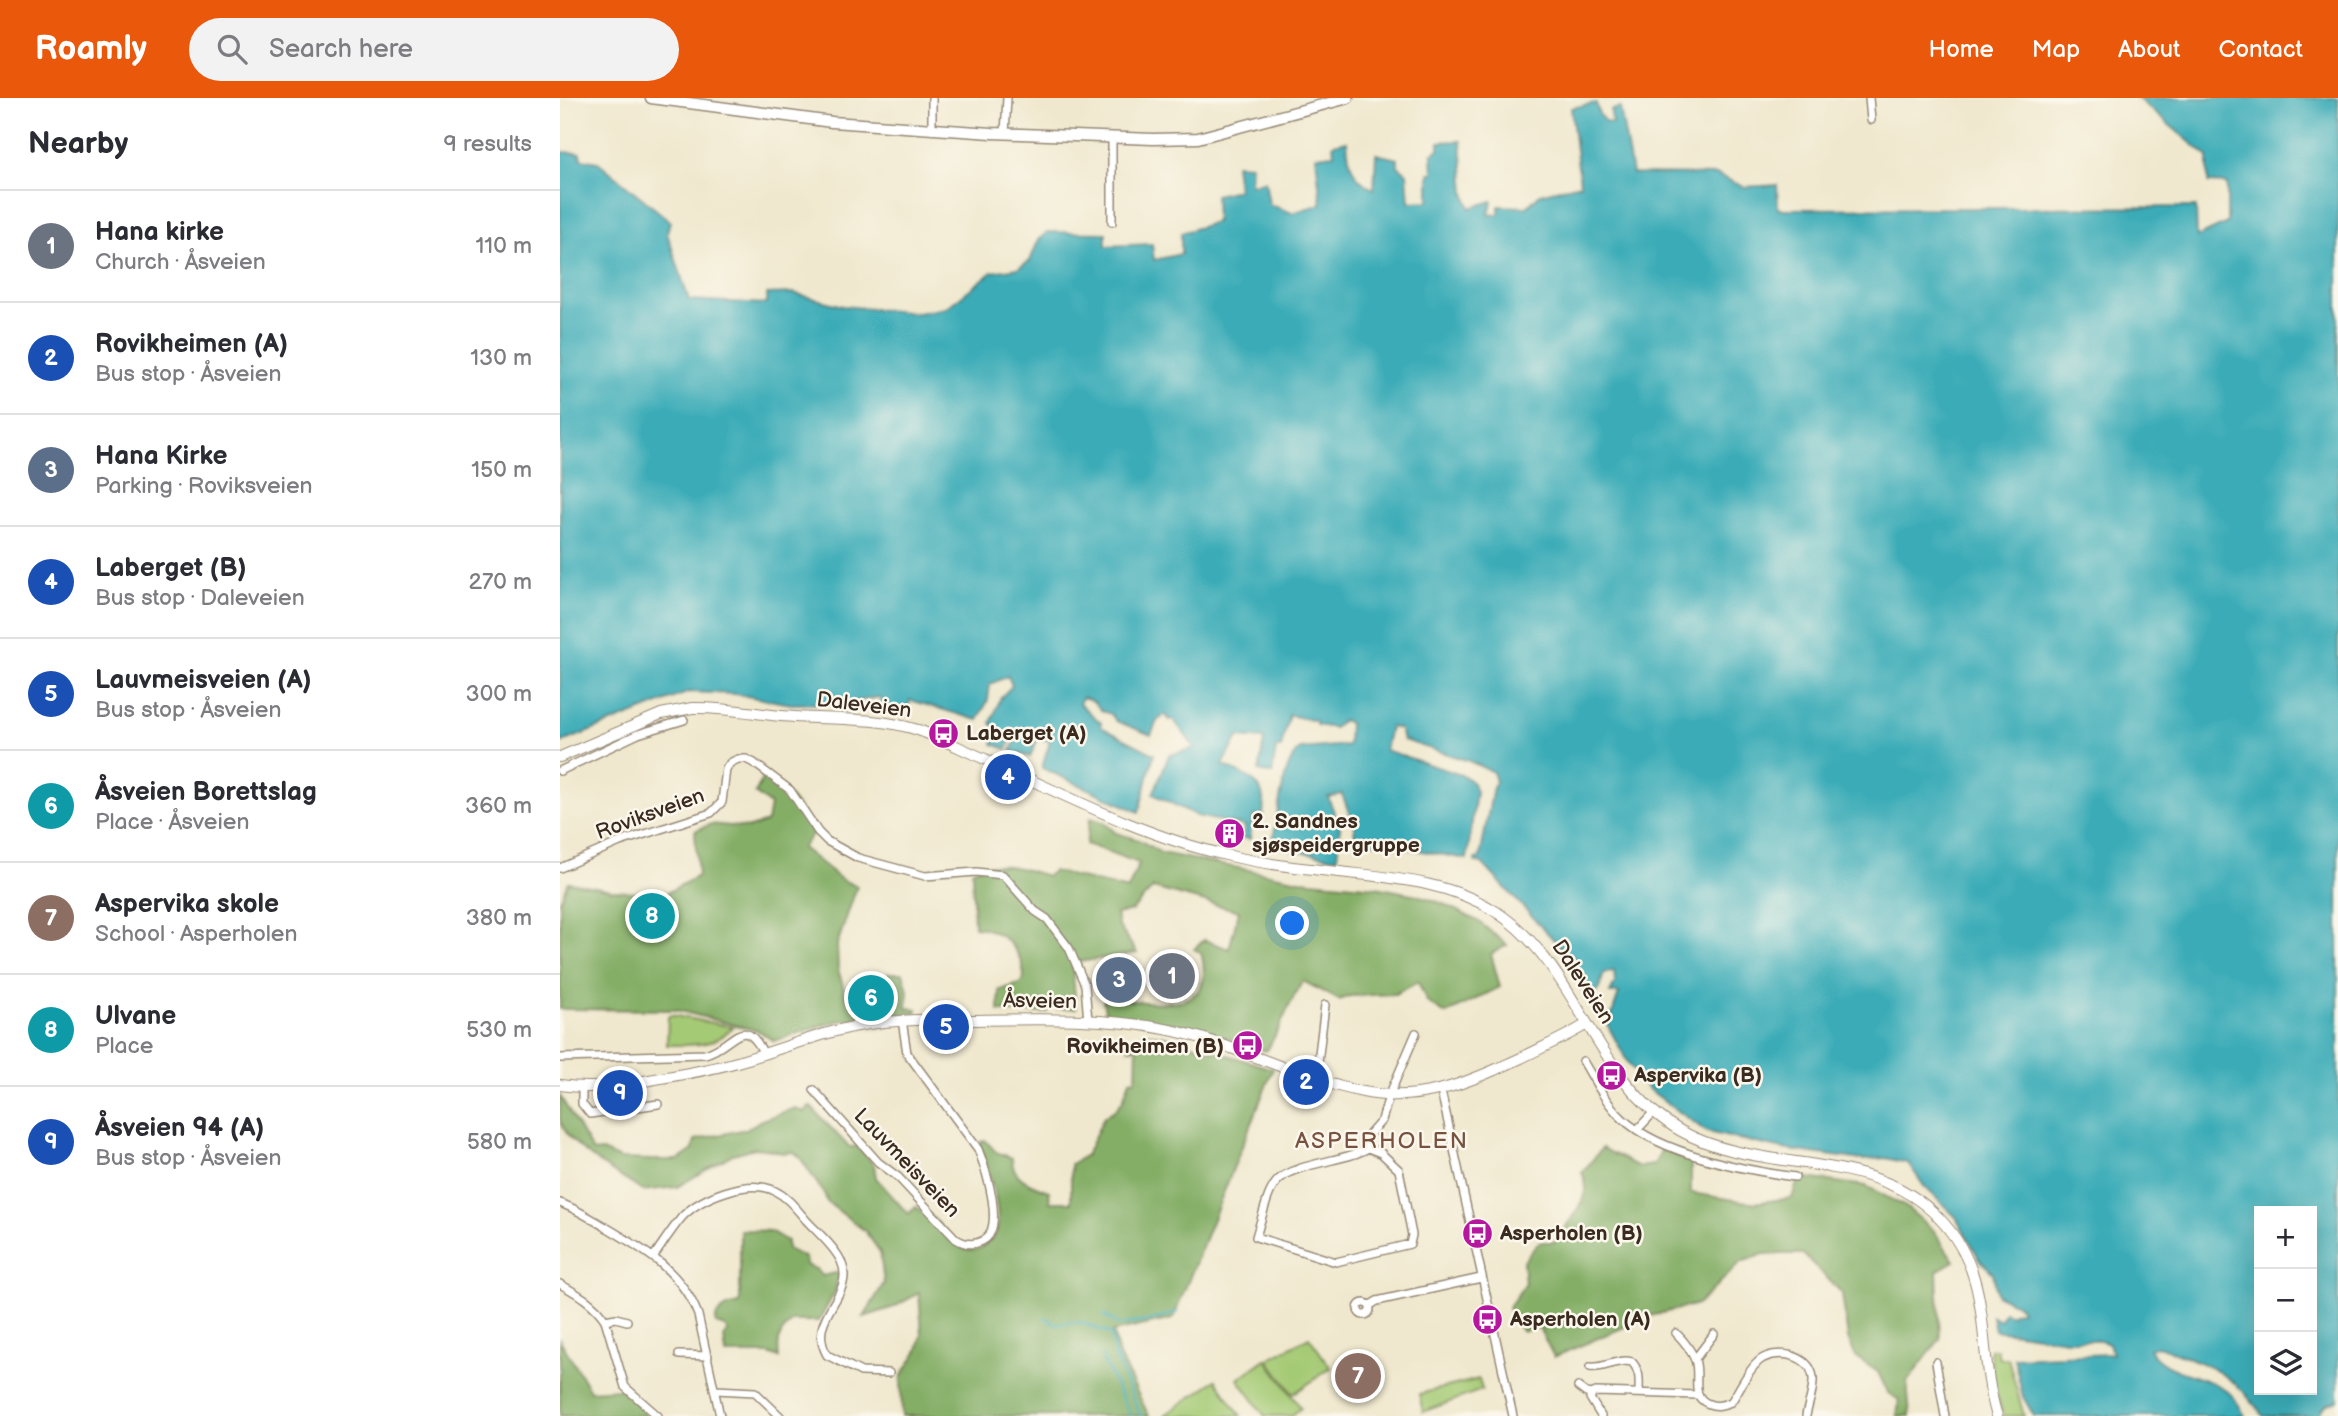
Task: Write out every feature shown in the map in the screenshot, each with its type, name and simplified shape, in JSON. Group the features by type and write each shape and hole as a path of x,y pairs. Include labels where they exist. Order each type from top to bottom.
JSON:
{"main road":[{"path":"651,98 832,122 1112,139 1198,138 1348,98"},
{"name":"Daleveien","path":"560,757 661,714 692,708 870,721 910,728 1124,821 1192,846 1228,856 1282,865 1423,883 1456,891 1476,900 1507,919 1533,943 1558,975 1625,1083 1653,1113 1702,1142 1867,1175 1902,1190 1938,1216 1955,1237 1975,1276 1982,1314 1989,1385 1997,1416"},
{"name":"Åsveien","path":"560,1085 582,1087 639,1082 718,1068 832,1030 865,1024 902,1020 1088,1021 1127,1023 1183,1033 1361,1092 1389,1096 1441,1091 1491,1072 1587,1024"}],"street":[{"path":"932,98 932,129"},
{"path":"1005,134 1007,98"},
{"path":"1869,98 1871,120"},
{"path":"1112,139 1112,222"},
{"path":"560,771 638,734 684,720"},
{"name":"Roviksveien","path":"560,868 620,842 711,813 722,802 726,769 730,763 746,759 790,790 827,841 858,858 925,876 994,873 1009,880 1034,911 1047,919 1069,948 1085,985 1088,1021"},
{"path":"1313,1077 1318,1062 1325,1004"},
{"name":"Lauvmeisveien","path":"814,1090 878,1162 898,1177 956,1239 975,1244 986,1239 992,1233 994,1225 985,1166 969,1134 918,1071 907,1053 902,1020"},
{"path":"560,1058 705,1054 712,1053 735,1035 748,1032 754,1036 764,1054"},
{"path":"1368,1148 1367,1137 1382,1120 1389,1096 1416,1033"},
{"path":"1583,1061 1601,1093 1622,1119 1637,1130 1703,1159 1757,1172 1795,1177"},
{"path":"582,1087 582,1104 590,1114 658,1104"},
{"path":"1441,1091 1513,1416"},
{"path":"1637,1130 1653,1113"},
{"path":"1368,1148 1381,1153 1399,1170 1412,1236 1410,1244 1336,1262 1256,1237 1276,1180 1294,1169 1356,1154 1368,1148"},
{"path":"654,1256 683,1216 697,1206 741,1186 759,1186 775,1191 792,1203 836,1254 843,1266 842,1288 821,1329 820,1341 827,1356 861,1372 889,1373"},
{"path":"560,1203 654,1256 676,1276 693,1301 720,1416"},
{"path":"1369,1306 1377,1301 1481,1278"},
{"path":"560,1284 588,1300 605,1320 625,1387 658,1416"},
{"path":"605,1320 616,1318 627,1321"},
{"path":"1676,1333 1686,1342 1695,1359 1697,1395"},
{"path":"1695,1359 1714,1334"},
{"path":"1578,1387 1586,1394 1601,1391 1697,1395 1707,1403 1723,1405 1731,1402 1760,1360 1772,1354 1791,1356 1805,1363 1812,1372 1811,1396 1806,1416"},
{"path":"679,1355 708,1356"},
{"path":"1590,1367 1602,1368 1619,1361 1633,1362 1640,1377 1639,1393"},
{"path":"1936,1362 1945,1416"},
{"path":"716,1390 755,1391 780,1416"},
{"path":"1592,1394 1590,1398 1601,1416"}],"green space":[{"path":"764,776 793,801 813,833 802,848 842,880 857,886 837,945 838,969 846,997 852,995 864,1003 873,1001 883,990 888,973 903,973 908,990 907,1008 917,1009 916,1013 833,1022 774,1041 759,1031 676,1010 560,1009 560,900 568,882 617,891 665,894 698,876 695,831 711,824 749,828 767,822 770,805 755,793"},
{"path":"1090,818 1103,822 1116,833 1139,840 1161,853 1300,880 1376,887 1417,895 1444,904 1478,921 1507,945 1491,954 1500,987 1446,1014 1427,1002 1418,982 1395,994 1350,996 1339,1000 1303,981 1266,1051 1195,1027 1106,1015 1103,1001 1106,999 1158,1003 1189,998 1200,989 1204,975 1201,953 1194,949 1204,940 1229,949 1239,911 1153,888 1131,911 1116,914 1118,925 1137,953 1072,963 1076,1008 1057,1009 1056,1005 1052,1004 1047,1013 999,1011 999,990 1020,984 1024,978 1023,968 1015,950 1002,937 974,927 972,871 989,865 999,865 1047,876 1053,871 1128,890 1139,863 1086,844"},
{"path":"671,1015 733,1027 726,1034 711,1041 695,1045 667,1045 668,1017"},
{"path":"1144,1033 1166,1036 1273,1069 1173,1319 1113,1332 1119,1356 1149,1416 902,1416 901,1377 918,1350 922,1335 919,1293 894,1307 864,1317 884,1283 880,1252 865,1231 827,1202 799,1156 793,1152 782,1153 755,1148 733,1154 677,1187 642,1191 583,1150 573,1141 560,1119 560,1096 593,1152 602,1151 620,1159 678,1160 693,1150 695,1140 746,1129 795,1108 804,1112 810,1106 847,1145 858,1146 874,1165 876,1178 908,1214 916,1207 934,1219 952,1241 960,1247 973,1250 990,1240 998,1222 994,1192 979,1143 985,1140 996,1152 1012,1158 1019,1176 1049,1191 1050,1202 1071,1202 1071,1164 1086,1155 1104,1117 1116,1109 1123,1100 1130,1080 1136,1079 1137,1047 1129,1048"},
{"path":"1602,1148 1639,1167 1654,1165 1662,1149 1691,1161 1691,1193 1753,1203 1792,1198 1799,1177 1866,1186 1906,1207 1934,1231 1954,1261 1937,1271 1940,1339 1907,1382 1910,1416 1897,1416 1899,1400 1888,1393 1878,1372 1856,1357 1848,1339 1842,1293 1803,1254 1764,1254 1741,1262 1698,1304 1650,1316 1554,1357 1539,1328 1522,1331 1508,1308 1525,1284 1523,1262 1539,1242 1555,1242 1572,1218 1583,1200 1585,1191 1582,1173"},
{"path":"740,1230 770,1231 787,1241 787,1249 805,1258 806,1265 816,1269 822,1276 840,1272 835,1292 819,1321 792,1321 784,1329 779,1342 779,1358 769,1354 726,1354 724,1336 728,1332 725,1327 716,1324 716,1317 721,1311 740,1304"},
{"path":"1309,1337 1331,1368 1293,1394 1268,1359"},
{"path":"560,1340 590,1391 619,1389 648,1416 560,1416"},
{"path":"1990,1349 1997,1349 1999,1359 2008,1358 2024,1416 2003,1416 1993,1381"},
{"path":"1266,1359 1301,1408 1291,1416 1265,1416 1238,1379"},
{"path":"1479,1379 1482,1390 1423,1412 1419,1394"},
{"path":"1216,1380 1241,1416 1165,1416 1165,1415"}],"water":[{"path":"2137,98 2338,98 2338,1400 2324,1407 2320,1416 2263,1416 2230,1379 2204,1364 2158,1346 2149,1349 2156,1358 2174,1369 2217,1384 2234,1398 2245,1416 2034,1416 2023,1397 2014,1358 2112,1354 2109,1343 1995,1330 1992,1316 2000,1320 2004,1312 2011,1315 2021,1311 2017,1304 1997,1295 1993,1273 1980,1260 1956,1217 1924,1186 1908,1163 1885,1158 1863,1160 1783,1149 1707,1132 1647,1088 1628,1063 1608,1026 1619,993 1610,993 1615,983 1614,971 1604,973 1599,989 1588,1000 1574,973 1576,959 1567,954 1482,863 1475,862 1475,859 1480,858 1496,782 1493,772 1469,761 1403,740 1400,729 1390,727 1385,750 1464,776 1473,783 1476,792 1467,859 1355,839 1354,826 1342,794 1328,797 1340,827 1337,858 1272,846 1289,765 1301,749 1348,745 1349,723 1343,720 1334,728 1316,725 1316,721 1289,715 1281,748 1276,748 1272,774 1259,771 1264,739 1238,737 1223,765 1255,782 1262,794 1263,815 1253,816 1250,839 1243,838 1245,826 1197,816 1153,794 1169,755 1195,748 1173,719 1169,720 1165,714 1157,721 1151,735 1116,721 1093,701 1083,697 1079,703 1101,723 1101,727 1154,754 1139,812 1042,768 1050,741 1038,738 1030,757 1011,751 1016,738 1008,732 1006,735 1012,738 1007,749 993,744 996,729 991,723 1001,697 1012,686 1008,676 990,684 988,700 978,720 910,700 907,715 881,708 880,697 846,703 791,704 735,694 689,692 560,743 560,152 580,153 581,159 598,162 670,221 667,233 689,300 767,304 767,294 793,293 843,306 917,313 946,308 992,272 1018,268 1030,261 1038,241 1047,232 1106,233 1106,246 1152,244 1154,260 1181,254 1181,233 1216,222 1215,195 1238,190 1235,164 1251,165 1250,185 1265,181 1269,204 1292,213 1321,204 1316,156 1334,154 1333,144 1347,141 1356,176 1374,189 1376,154 1398,159 1398,166 1407,173 1409,202 1429,201 1429,173 1433,173 1432,154 1439,149 1439,142 1461,141 1465,193 1470,208 1492,201 1489,215 1499,214 1499,206 1527,207 1540,194 1580,184 1571,108 1596,103 1605,122 1612,123 1611,110 1620,108 1632,174 1717,175 1744,187 1777,185 1778,209 2196,207 2197,237 2227,223 2227,184 2208,183 2208,157"}],"waterway":[{"path":"1104,1315 1119,1325 1149,1321 1177,1312"},
{"path":"1045,1318 1057,1324 1080,1322 1111,1334 1115,1356 1141,1416"},
{"path":"1101,1356 1131,1416"}],"place":[{"name":"Laberget (A)","path":"943,733"},
{"name":"Laberget (B)","path":"1008,777"},
{"name":"2. Sandnes sjøspeidergruppe","path":"1229,833"},
{"name":"Ulvane","path":"652,916"},
{"name":"Hana kirke","path":"1172,976"},
{"name":"Hana Kirke","path":"1119,980"},
{"name":"Åsveien Borettslag","path":"871,998"},
{"name":"Lauvmeisveien (A)","path":"946,1027"},
{"name":"Rovikheimen (B)","path":"1247,1046"},
{"name":"Aspervika (B)","path":"1611,1075"},
{"name":"Rovikheimen (A)","path":"1306,1082"},
{"name":"Åsveien 94 (A)","path":"620,1093"},
{"name":"Asperholen (B)","path":"1477,1233"},
{"name":"Asperholen (A)","path":"1487,1319"},
{"name":"Aspervika skole","path":"1358,1376"}],"district":[{"name":"ASPERHOLEN","path":"1382,1141"}]}
